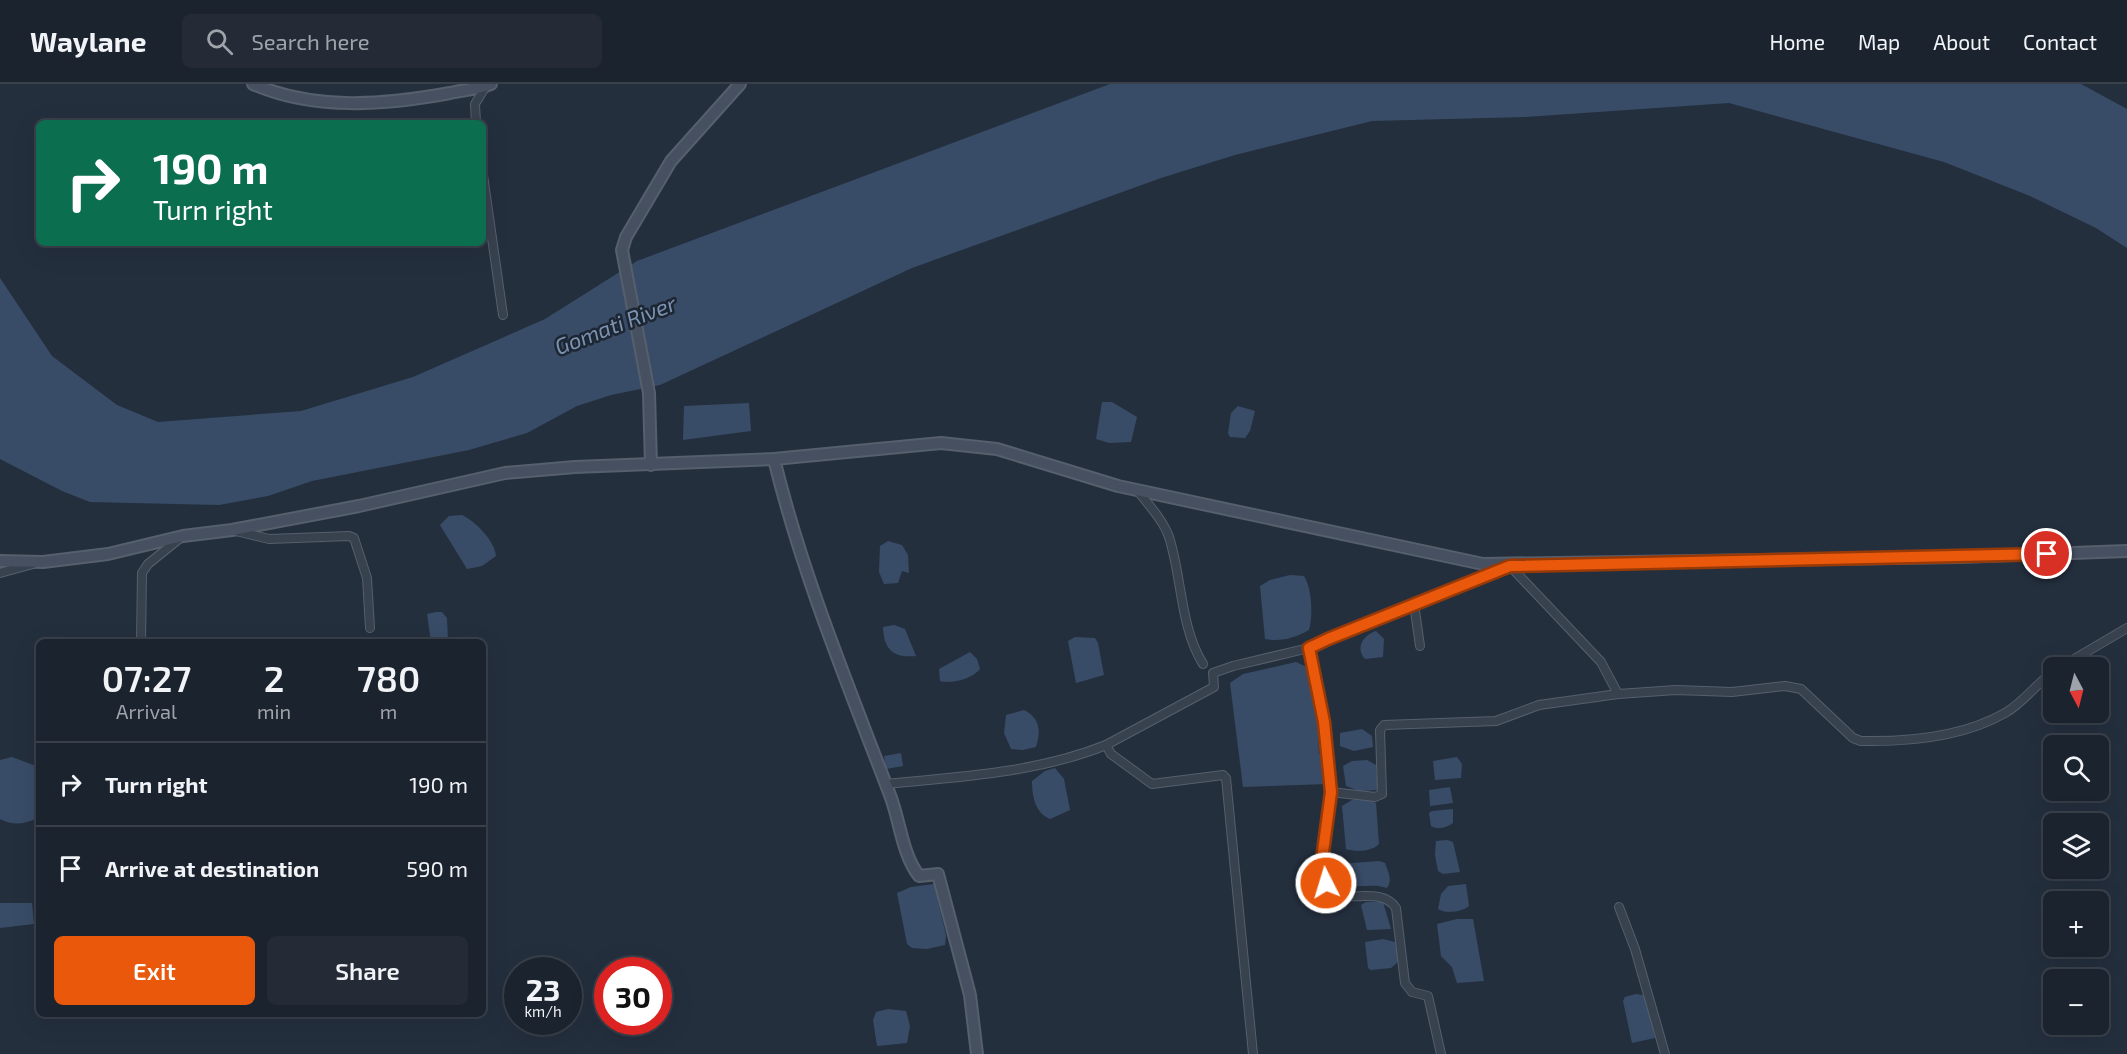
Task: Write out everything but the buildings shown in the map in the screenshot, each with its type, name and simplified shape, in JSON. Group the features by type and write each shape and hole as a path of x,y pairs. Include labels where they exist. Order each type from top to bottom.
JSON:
{"main road":[{"path":"252,84 308,99 343,104 378,103 489,85"},
{"path":"651,465 649,393 623,264 626,237 671,161 740,84"},
{"path":"0,561 43,562 108,554 183,536 232,530 360,506 506,473 774,459 941,443 997,449 1137,490 1457,560 1510,566 1683,560 1960,557 2127,551"},
{"path":"774,459 802,555 885,784 912,867 919,876 938,874 970,995 977,1054"}],"street":[{"path":"476,120 475,104 489,85"},
{"path":"486,196 503,315"},
{"path":"1137,490 1168,535 1185,611 1198,655 1203,664"},
{"path":"232,530 269,539 349,536 354,538 367,578 369,628"},
{"path":"141,639 144,568 183,536"},
{"path":"0,573 43,562"},
{"path":"885,784 974,776 1049,762 1106,745 1214,687 1213,673 1309,648 1510,566 1601,662 1618,694"},
{"path":"1414,604 1420,646"},
{"path":"2078,657 2127,628"},
{"path":"1309,648 1324,722 1331,792 1323,852 1326,883 1331,891 1341,895 1386,898 1396,908 1405,983 1412,992 1428,996 1441,1054"},
{"path":"1331,792 1375,797 1382,794 1380,730 1384,725 1496,721 1539,705 1618,694 1676,690 1732,692 1794,686 1801,689 1853,738 1861,741 1924,738 1968,727 2006,713 2043,681"},
{"path":"1106,745 1111,754 1152,784 1219,774 1226,778 1253,1054"},
{"path":"1619,907 1635,949 1665,1054"}],"water":[{"name":"Gomati River","path":"1110,84 2081,84 2127,109 2127,248 2096,228 2030,196 1944,162 1729,103 1525,117 1372,121 1235,155 1161,178 912,268 660,385 611,395 577,406 527,433 469,450 312,481 268,496 219,505 90,502 62,491 0,459 0,278 52,356 117,405 158,422 301,411 413,377 545,319 637,261"},
{"path":"1102,402 1112,402 1137,417 1131,442 1109,443 1096,439"},
{"path":"749,403 751,431 683,440 684,406"},
{"path":"1238,406 1255,411 1250,431 1245,438 1230,437 1228,433 1231,413"},
{"path":"462,515 484,532 495,550 496,556 482,566 467,569 440,525 449,516"},
{"path":"888,541 902,545 908,555 909,573 902,571 898,583 884,584 879,572 880,546"},
{"path":"1290,575 1304,576 1307,581 1311,602 1309,630 1288,639 1265,639 1260,586 1270,580"},
{"path":"442,612 447,618 448,639 431,639 427,614"},
{"path":"894,625 905,629 916,656 902,656 888,647 883,627"},
{"path":"1376,631 1384,639 1383,657 1365,659 1361,651 1362,642"},
{"path":"1075,637 1095,638 1104,675 1076,683 1068,641"},
{"path":"970,652 977,659 980,669 976,673 962,680 940,681 939,669"},
{"path":"1296,662 1307,667 1321,731 1318,733 1319,753 1324,758 1327,784 1243,787 1230,683 1243,674"},
{"path":"1024,710 1033,717 1038,726 1036,747 1023,750 1011,749 1004,733 1006,715"},
{"path":"1362,729 1372,736 1373,747 1354,751 1340,746 1340,733"},
{"path":"901,753 903,766 886,769 884,756"},
{"path":"12,757 36,766 36,819 23,823 10,823 0,819 0,760"},
{"path":"1457,757 1462,764 1461,778 1435,780 1433,761"},
{"path":"1367,760 1376,765 1378,790 1359,791 1346,786 1343,766 1352,761"},
{"path":"1055,768 1064,779 1070,810 1050,819 1041,813 1035,803 1032,781 1045,771"},
{"path":"1450,787 1453,803 1430,806 1429,790"},
{"path":"1367,799 1376,803 1379,844 1363,851 1346,849 1342,806 1352,800"},
{"path":"1453,809 1453,823 1442,828 1431,826 1429,813"},
{"path":"1436,841 1453,842 1460,872 1443,874 1438,871 1435,855"},
{"path":"1379,861 1385,863 1389,873 1390,882 1387,888 1354,886 1337,881 1337,872 1341,864"},
{"path":"934,884 946,935 945,945 927,949 912,948 907,944 897,893 911,887"},
{"path":"1466,884 1469,906 1454,912 1438,909 1441,894 1448,886"},
{"path":"1366,902 1383,902 1391,929 1367,930 1361,905"},
{"path":"0,903 32,903 34,924 0,928"},
{"path":"1457,919 1473,919 1484,981 1457,983 1452,967 1441,956 1437,924"},
{"path":"1383,939 1395,942 1399,961 1391,968 1371,970 1368,968 1365,942"},
{"path":"1643,995 1646,1000 1655,1038 1632,1043 1623,1001 1625,997"},
{"path":"888,1009 906,1011 910,1026 907,1043 877,1046 873,1020 876,1012"}],"route":[{"path":"1326,883 1323,852 1331,792 1324,722 1309,648 1328,639 1510,566 1672,560 2047,554"}]}
